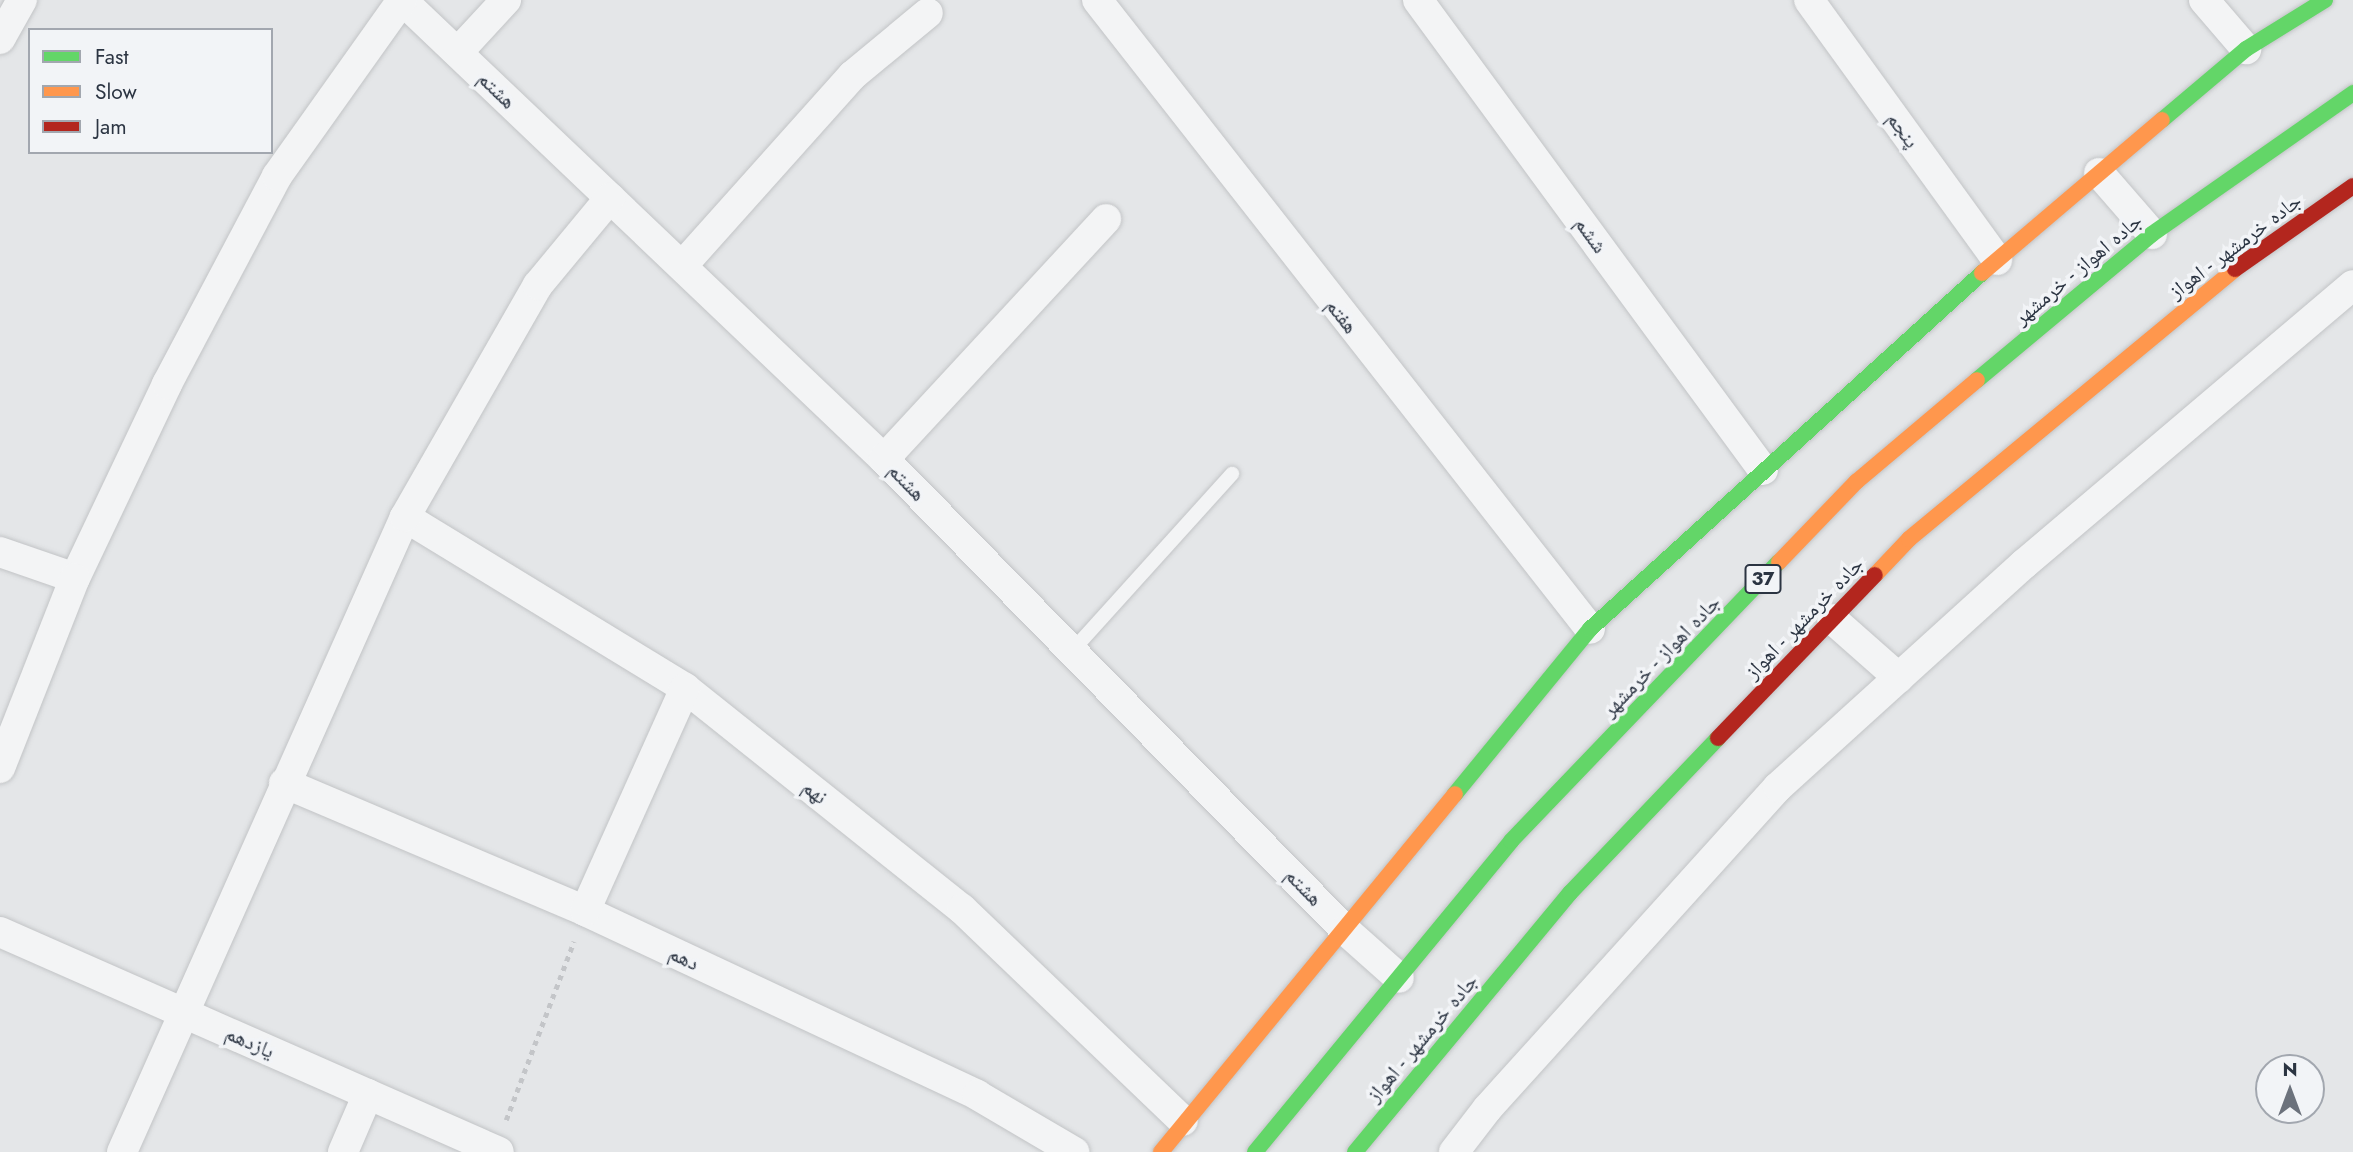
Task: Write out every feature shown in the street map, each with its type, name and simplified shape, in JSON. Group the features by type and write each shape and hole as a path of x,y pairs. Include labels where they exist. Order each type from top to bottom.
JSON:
{"main road":[{"path":"1161,1152 1183,1121 1345,930 1590,629 1997,260 2246,49 2325,0"},
{"name":"جاده اهواز - خرمشهر","path":"1255,1152 1511,841 1856,482 2152,233 2353,93"},
{"name":"جاده خرمشهر - اهواز","path":"1355,1152 1570,892 1909,539 2222,277 2353,186"}],"street":[{"path":"0,39 22,0"},
{"path":"0,768 75,578 167,384 277,176 402,0"},
{"name":"هشتم","path":"402,0 884,459 1345,930 1399,978"},
{"path":"458,52 506,0"},
{"name":"هفتم","path":"1097,0 1590,629"},
{"name":"ششم","path":"1418,0 1763,470"},
{"name":"پنجم","path":"1809,0 1997,260"},
{"path":"2204,0 2246,49"},
{"path":"682,266 853,75 928,13"},
{"path":"2099,173 2152,233"},
{"path":"122,1152 284,783 405,517 538,285 610,198"},
{"path":"884,459 1106,219"},
{"path":"1454,1152 1487,1109 1778,787 2024,564 2353,285"},
{"name":"نهم","path":"405,517 685,688 962,909 1183,1121"},
{"path":"0,552 75,578"},
{"path":"1832,619 1899,678"},
{"path":"585,911 685,688"},
{"name":"دهم","path":"284,783 585,911 977,1095 1074,1152"},
{"name":"یازدهم","path":"0,932 497,1151"},
{"path":"343,1152 368,1094"}],"lane":[{"path":"1072,651 1232,474"}],"path":[{"path":"497,1151 585,911"}],"traffic: fast":[{"path":"2162,120 2246,49 2325,0"},
{"path":"1977,380 2152,234 2353,93"},
{"path":"1455,794 1590,629 1982,273"},
{"path":"1255,1152 1511,841 1779,562"},
{"path":"1355,1152 1570,893 1718,738"}],"traffic: slow":[{"path":"1982,273 2162,120"},
{"path":"1875,575 1909,539 2235,269"},
{"path":"1779,562 1856,482 1977,380"},
{"path":"1161,1152 1455,794"}],"traffic: jam":[{"path":"2235,269 2353,186"},
{"path":"1718,738 1875,575"}]}
